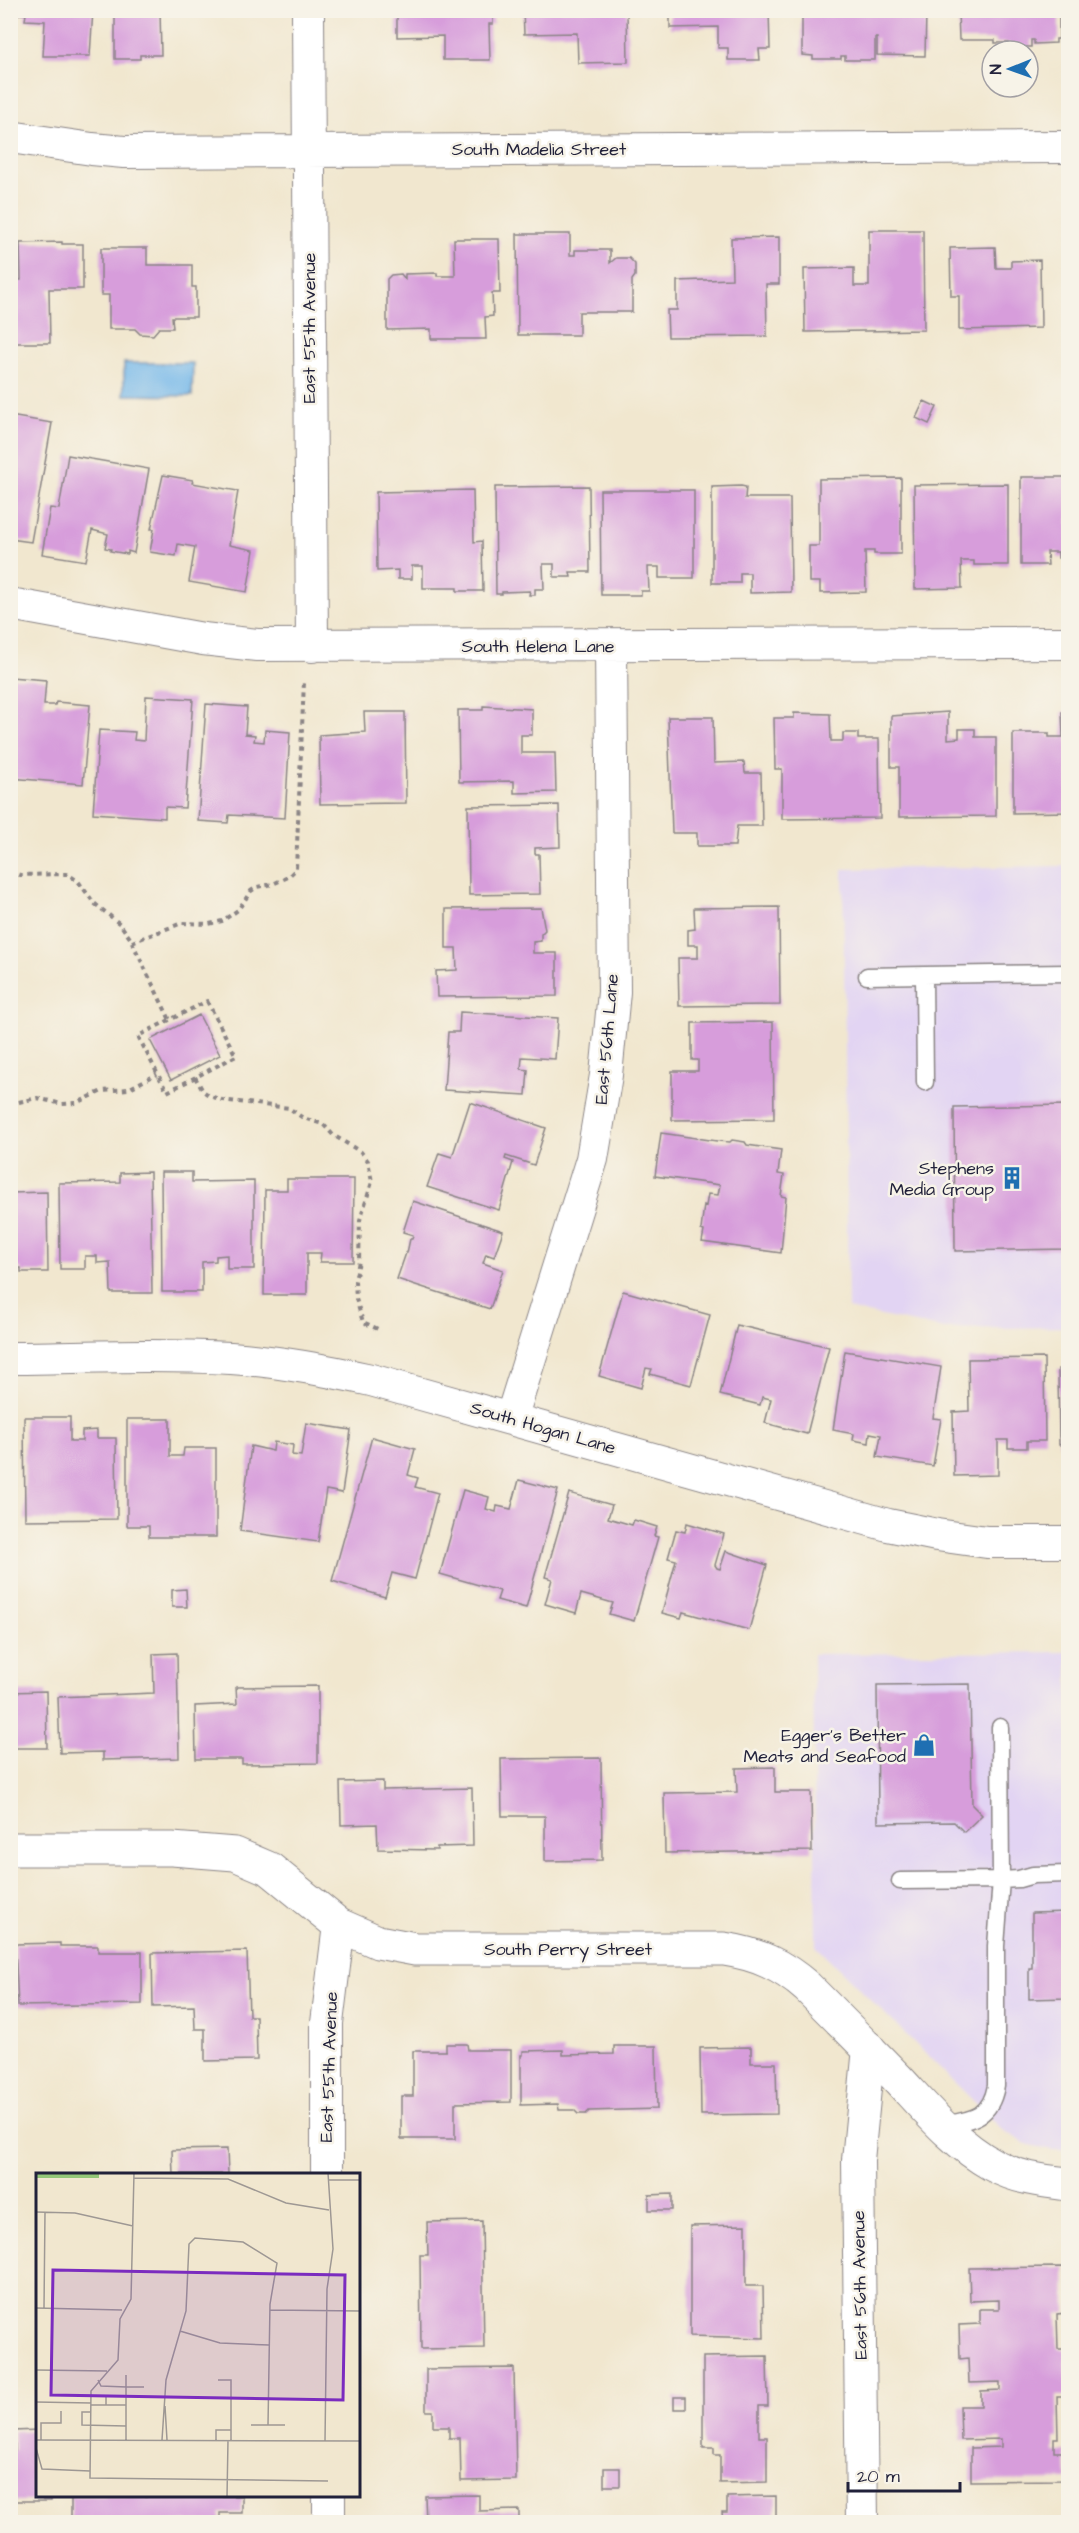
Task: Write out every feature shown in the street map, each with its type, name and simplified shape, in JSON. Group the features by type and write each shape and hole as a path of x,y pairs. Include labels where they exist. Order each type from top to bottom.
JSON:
{"street":[{"name":"East 55th Avenue","path":"308,10 308,660"},
{"name":"South Madelia Street","path":"10,136 124,152 1068,147"},
{"name":"South Helena Lane","path":"10,604 203,639 257,645 308,660 611,646 1068,644"},
{"name":"East 56th Lane","path":"511,1419 592,1159 606,1076 614,992 611,646"},
{"name":"South Hogan Lane","path":"10,1358 172,1356 232,1358 291,1364 371,1380 888,1525 987,1542 1068,1542"},
{"name":"South Perry Street","path":"10,1849 172,1849 236,1854 270,1869 339,1925 378,1942 415,1949 724,1949 746,1952 790,1972 869,2048 942,2125 974,2153 995,2166 1041,2181 1068,2184"},
{"name":"East 55th Avenue","path":"327,2173 327,2023 339,1925"},
{"name":"East 56th Avenue","path":"862,2523 858,2160 869,2048"},
{"path":"329,2497 329,2523"}],"lane":[{"path":"867,976 1068,973"},
{"path":"924,975 925,1082"},
{"path":"942,2125 977,2117 993,2100 996,2086 996,1946 1001,1880 1000,1727"},
{"path":"900,1881 1001,1880 1033,1875 1068,1874"}],"path":[{"path":"132,942 182,923 209,924 222,921 238,910 251,891 288,877 296,869 308,660"},
{"path":"10,871 20,875 66,874 78,881 94,903 120,924 132,942 170,1020"},
{"path":"207,1001 236,1056 166,1092 138,1036 170,1020 207,1001"},
{"path":"10,1104 37,1098 62,1104 77,1103 102,1091 128,1089 158,1074"},
{"path":"195,1077 203,1091 210,1096 222,1100 289,1108 303,1118 323,1124 333,1135 361,1152 368,1161 372,1182 360,1221 356,1299 363,1322 380,1330"}],"shaded area":[{"path":"1068,866 1068,1327 944,1329 848,1309 843,869"},
{"path":"1068,1652 1068,2150 1052,2150 1026,2144 1003,2130 816,1946 813,1654"}],"water":[{"path":"124,363 193,363 192,396 124,395"}],"building":[{"path":"10,10 93,10 90,56 43,56 45,21 25,20 26,14 10,14"},
{"path":"115,10 160,10 161,55 140,55 140,59 115,59"},
{"path":"397,10 493,10 493,24 489,24 490,60 443,60 443,36 397,37"},
{"path":"523,10 627,10 628,62 578,63 577,33 524,34"},
{"path":"670,10 769,10 770,49 759,49 760,60 728,60 728,48 718,48 718,27 670,28"},
{"path":"802,10 912,10 912,13 926,13 925,56 877,55 877,38 875,38 875,60 845,60 845,56 841,56 841,59 813,59 813,56 802,55"},
{"path":"958,10 1059,10 1059,39 1056,39 1056,43 1040,44 1040,39 959,40"},
{"path":"869,230 923,230 924,330 805,332 804,269 854,268 854,286 869,286"},
{"path":"517,234 570,234 570,255 575,255 575,250 610,250 610,263 616,258 629,258 635,264 635,276 632,280 632,312 579,312 579,335 518,335"},
{"path":"779,237 779,284 766,284 767,336 668,337 667,310 677,310 677,281 732,279 731,238"},
{"path":"454,239 499,239 500,293 492,293 493,316 485,317 486,339 431,339 431,329 387,330 387,279 391,275 401,274 405,279 405,274 437,273 437,276 455,276"},
{"path":"62,242 62,244 83,244 83,289 49,289 50,343 10,343 10,280 21,280 20,243"},
{"path":"995,247 996,268 1011,268 1011,261 1040,260 1041,328 959,330 959,296 951,296 950,248"},
{"path":"101,248 147,248 147,265 192,265 192,287 196,287 196,317 172,317 173,328 159,328 153,335 140,334 135,329 109,329 109,295 101,295"},
{"path":"924,401 937,407 929,424 916,418"},
{"path":"10,416 52,423 31,542 10,539"},
{"path":"68,455 149,469 134,553 110,551 111,549 105,548 108,534 92,530 86,561 42,554 50,508 59,509"},
{"path":"163,475 238,491 229,545 254,550 247,592 189,582 195,547 178,544 176,556 150,552 154,529 151,529"},
{"path":"1021,477 1068,477 1068,557 1058,558 1058,552 1047,552 1048,565 1021,565"},
{"path":"901,478 901,554 874,554 874,551 865,551 866,592 820,593 820,582 809,582 809,546 819,546 819,479"},
{"path":"1008,484 1008,565 974,565 974,561 961,561 962,588 915,589 914,485"},
{"path":"589,486 590,572 570,572 571,577 554,577 554,564 543,564 544,589 535,589 535,595 529,595 530,591 496,594 495,487"},
{"path":"712,487 746,487 745,498 790,498 791,592 750,593 750,573 740,573 740,583 712,583"},
{"path":"473,490 474,542 482,541 483,591 423,588 423,566 412,566 412,579 398,579 398,570 377,571 376,492"},
{"path":"600,490 694,490 694,578 659,578 659,567 648,567 649,591 641,591 641,595 601,595"},
{"path":"10,677 46,680 44,705 55,705 56,702 90,705 83,784 10,778"},
{"path":"146,696 193,699 185,808 165,807 165,818 93,813 99,730 135,732 134,740 144,741"},
{"path":"206,704 247,707 245,734 255,735 254,741 264,742 265,730 290,732 285,818 229,815 228,823 198,821"},
{"path":"483,706 532,709 532,735 521,735 521,753 555,753 556,792 514,793 514,781 459,782 458,710 483,710"},
{"path":"364,712 405,712 406,803 320,804 319,735 365,732"},
{"path":"948,712 948,739 959,738 959,729 975,729 975,737 996,737 996,816 899,817 899,767 891,767 891,716"},
{"path":"1062,712 1068,712 1068,812 1013,813 1013,733 1049,733 1049,737 1063,737"},
{"path":"794,713 830,714 831,741 843,741 843,733 858,733 858,739 879,739 880,818 782,819 782,769 775,769 774,718 794,718"},
{"path":"668,717 713,717 714,763 744,762 745,773 761,773 762,826 737,826 735,846 697,846 697,833 672,833"},
{"path":"559,805 560,847 535,848 535,854 539,854 540,894 469,895 468,806"},
{"path":"779,907 780,1005 679,1006 678,958 698,958 698,945 688,945 688,930 695,929 694,908"},
{"path":"541,908 545,930 541,934 541,941 533,942 533,953 557,953 557,996 437,997 436,971 457,970 456,948 446,948 446,909"},
{"path":"460,1012 558,1018 555,1059 522,1057 521,1069 528,1070 526,1095 444,1090 448,1032 459,1032"},
{"path":"199,1015 220,1055 171,1080 150,1040"},
{"path":"773,1022 774,1119 672,1120 672,1071 698,1071 698,1060 692,1060 692,1023"},
{"path":"470,1102 546,1128 534,1165 506,1156 505,1159 513,1162 499,1210 427,1187 439,1153 452,1157"},
{"name":"Stephens Media Group","path":"1068,1105 1068,1249 955,1251 954,1107"},
{"path":"661,1133 717,1141 730,1142 732,1140 745,1142 747,1145 781,1150 778,1174 784,1175 781,1196 786,1197 781,1253 702,1242 704,1205 706,1206 708,1194 718,1195 720,1185 655,1176"},
{"path":"150,1172 152,1293 111,1293 110,1262 97,1263 97,1256 85,1256 85,1269 60,1269 59,1183 120,1182 120,1173"},
{"path":"161,1172 192,1172 192,1182 254,1181 254,1269 227,1269 227,1255 216,1256 216,1261 202,1262 202,1292 162,1292"},
{"path":"287,1179 354,1179 353,1262 320,1262 321,1253 307,1253 307,1295 264,1295 265,1190 287,1190"},
{"path":"47,1192 48,1272 21,1272 21,1268 10,1268 10,1193"},
{"path":"413,1201 503,1231 494,1257 486,1254 483,1263 503,1270 490,1309 397,1279 413,1235 403,1232"},
{"path":"623,1291 710,1315 691,1385 650,1374 652,1369 646,1368 641,1388 599,1376"},
{"path":"737,1325 829,1347 807,1434 765,1423 771,1399 762,1397 760,1405 720,1395"},
{"path":"845,1351 941,1367 933,1418 941,1419 933,1466 877,1457 881,1435 870,1433 869,1443 853,1440 854,1434 833,1430"},
{"path":"1044,1358 1045,1441 1027,1441 1027,1448 1008,1448 1008,1440 998,1440 998,1475 954,1476 953,1412 969,1411 968,1359"},
{"path":"1058,1369 1068,1369 1068,1444 1059,1445"},
{"path":"24,1417 70,1417 70,1441 82,1441 82,1431 97,1430 97,1438 116,1438 117,1519 25,1520"},
{"path":"127,1419 170,1419 170,1456 183,1456 184,1448 216,1448 216,1537 149,1537 149,1526 127,1526"},
{"path":"306,1423 351,1430 342,1493 326,1490 318,1542 240,1531 251,1446 273,1451 274,1442 293,1445 292,1455 301,1456"},
{"path":"372,1437 415,1449 408,1475 418,1478 415,1487 438,1493 415,1579 392,1573 385,1597 332,1581"},
{"path":"519,1480 558,1490 526,1608 497,1600 500,1591 440,1574 463,1490 489,1497 486,1509 496,1512 497,1506 511,1509"},
{"path":"569,1493 612,1505 608,1518 632,1525 634,1520 657,1527 654,1536 658,1537 634,1621 609,1614 613,1603 581,1594 576,1613 545,1604 552,1579 545,1577"},
{"path":"687,1523 724,1534 715,1565 717,1568 720,1569 726,1551 767,1565 749,1630 683,1612 681,1618 662,1613 676,1560 668,1558 676,1530 685,1532"},
{"path":"186,1589 187,1607 172,1607 172,1590"},
{"path":"177,1653 179,1758 103,1760 103,1752 60,1753 58,1697 154,1693 153,1654"},
{"name":"Egger's Better Meats and Seafood","path":"970,1684 972,1805 982,1815 964,1832 954,1822 878,1823 877,1685"},
{"path":"318,1686 318,1763 242,1764 242,1759 196,1759 195,1706 237,1704 236,1687"},
{"path":"46,1691 47,1748 10,1748 10,1692"},
{"path":"601,1758 602,1860 545,1861 545,1816 502,1816 501,1759"},
{"path":"775,1767 775,1792 811,1792 812,1851 665,1853 664,1793 737,1792 736,1768"},
{"path":"383,1781 383,1790 472,1788 473,1846 437,1847 437,1850 378,1849 377,1824 341,1825 340,1782"},
{"path":"1068,1912 1068,1998 1029,1999 1029,1968 1032,1968 1032,1913"},
{"path":"60,1943 60,1946 98,1946 98,1952 142,1952 142,2004 18,2006 15,1944"},
{"path":"247,1951 249,2016 256,2016 257,2060 205,2061 205,2029 195,2029 194,2006 153,2007 152,1953"},
{"path":"446,2044 467,2044 468,2050 511,2050 511,2102 455,2103 455,2139 401,2139 401,2096 413,2096 413,2051 446,2051"},
{"path":"614,2046 656,2046 657,2109 589,2111 586,2114 578,2114 574,2110 559,2110 558,2104 521,2105 521,2055 523,2051 563,2050 563,2055 614,2054"},
{"path":"751,2047 751,2063 776,2063 777,2114 701,2115 700,2048"},
{"path":"227,2149 228,2173 173,2173 172,2150"},
{"path":"672,2194 672,2210 649,2210 649,2195"},
{"path":"482,2221 484,2348 421,2349 420,2255 428,2255 427,2222"},
{"path":"746,2225 746,2286 763,2286 764,2338 690,2336 690,2226"},
{"path":"1065,2267 1066,2313 1057,2314 1058,2349 1066,2349 1067,2396 1057,2396 1058,2438 1054,2438 1054,2452 1066,2452 1067,2480 971,2481 971,2448 1001,2447 1001,2439 961,2440 960,2406 981,2406 981,2391 1000,2390 1000,2382 969,2383 968,2358 960,2359 959,2325 980,2324 980,2309 999,2309 999,2300 970,2301 969,2268"},
{"path":"767,2356 768,2406 759,2406 759,2437 767,2437 767,2482 720,2483 720,2455 714,2455 714,2448 703,2448 703,2357"},
{"path":"514,2368 516,2480 461,2481 460,2438 449,2438 449,2427 433,2427 433,2411 426,2411 426,2369"},
{"path":"674,2397 686,2397 686,2409 674,2409"},
{"path":"36,2430 36,2497 51,2497 51,2501 10,2501 10,2450 15,2450 14,2431"},
{"path":"604,2468 620,2468 620,2486 604,2486"},
{"path":"479,2495 479,2511 519,2510 519,2522 426,2522 425,2496"},
{"path":"776,2496 776,2522 723,2522 722,2512 727,2512 727,2497"},
{"path":"71,2497 242,2497 242,2513 220,2513 220,2522 71,2522"}],"place":[{"name":"Stephens Media Group","path":"1012,1178"},
{"name":"Egger's Better Meats and Seafood","path":"924,1745"}]}
